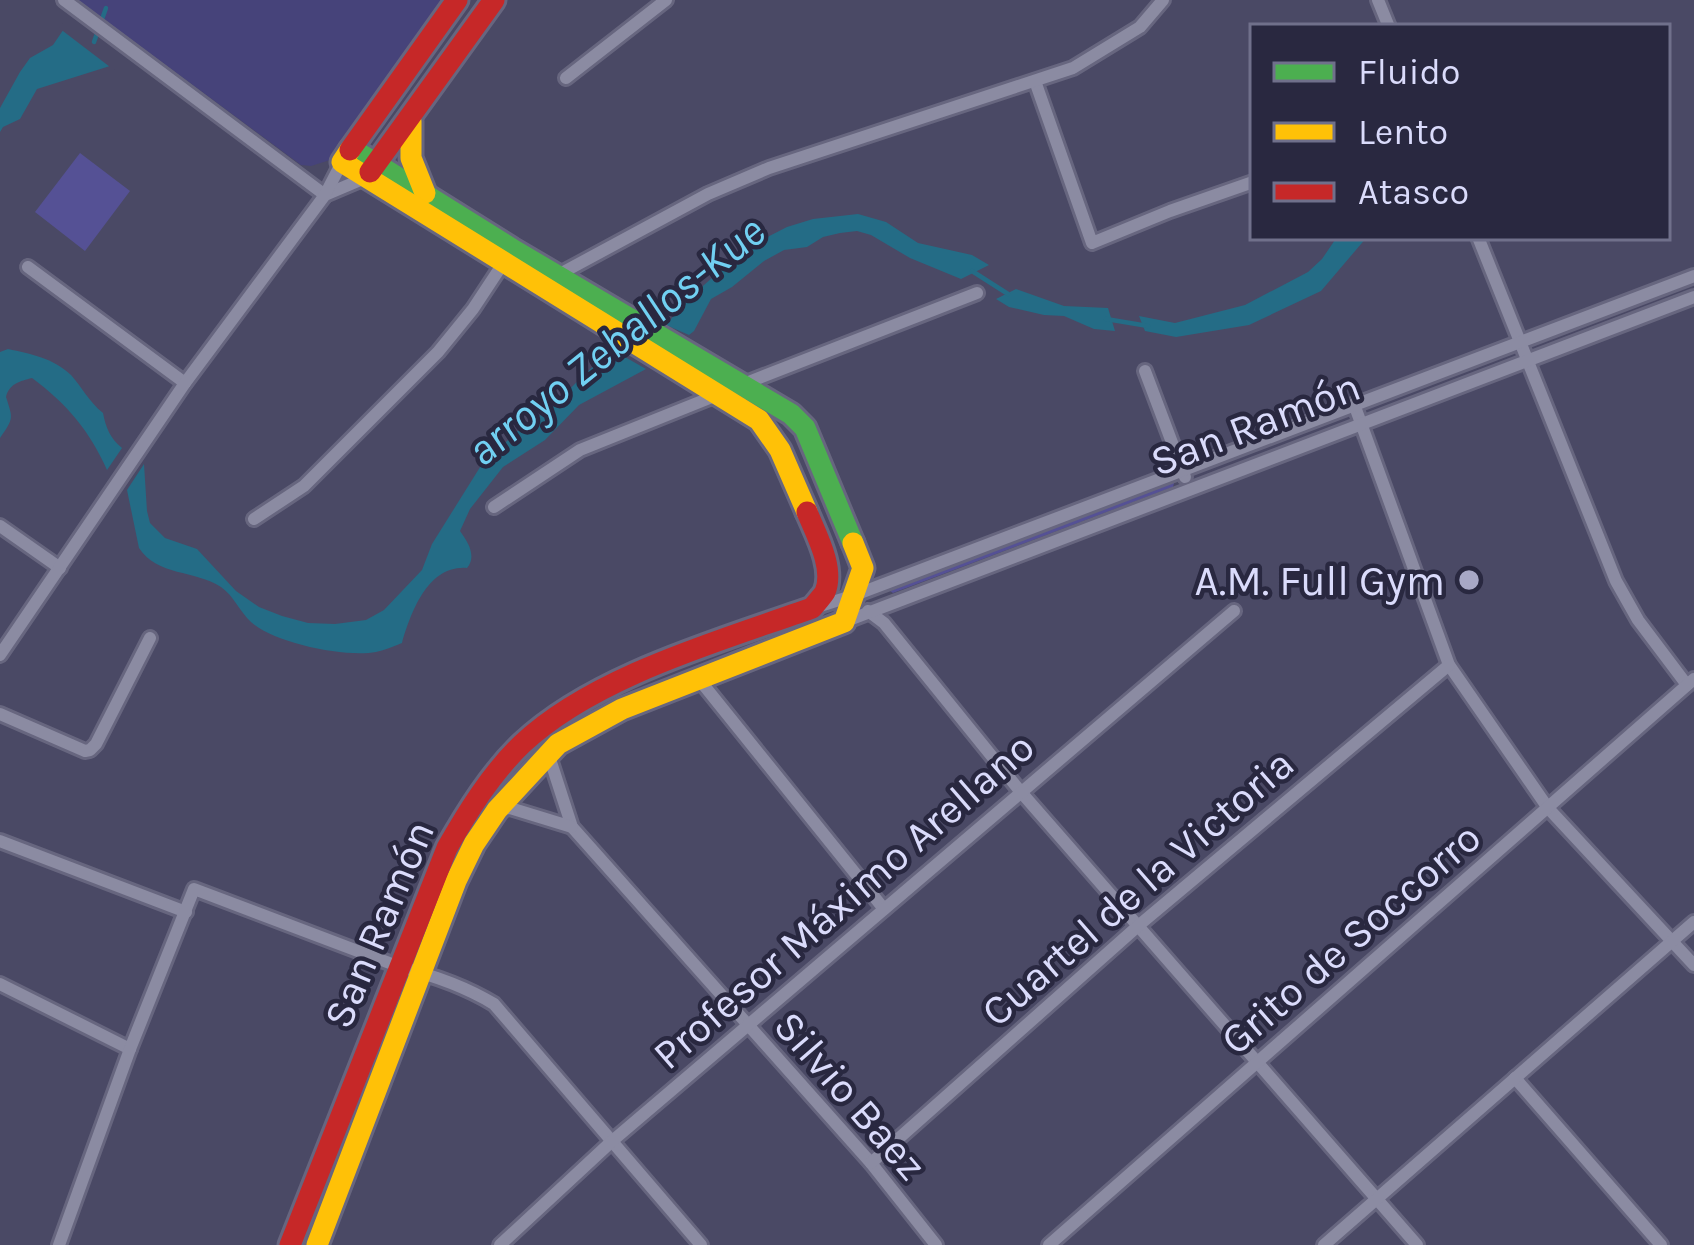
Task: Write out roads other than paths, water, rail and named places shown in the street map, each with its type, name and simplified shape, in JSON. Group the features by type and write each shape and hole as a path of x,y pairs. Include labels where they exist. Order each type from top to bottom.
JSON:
{"street":[{"path":"0,655 185,383 325,195 347,156 458,0"},
{"path":"325,195 371,170 494,0"},
{"path":"566,78 666,0"},
{"path":"551,283 708,194 749,177 1073,68 1140,27 1163,0"},
{"path":"70,4 325,195"},
{"path":"1035,81 1093,243 1250,183"},
{"path":"412,112 407,143 426,194"},
{"path":"347,156 686,363 743,384 805,428 868,594 884,623 1020,791 1417,1245"},
{"path":"371,170 426,194 508,256"},
{"path":"1479,240 1616,581 1638,620 1691,682"},
{"path":"254,519 304,486 438,352 508,256"},
{"path":"28,267 185,383"},
{"path":"1689,278 1693,300"},
{"name":"San Ramón","path":"290,1245 411,970 474,844 496,809 572,736 698,677 844,622 868,594 1689,278"},
{"path":"494,507 580,451 976,293"},
{"name":"San Ramón","path":"317,1245 411,970 447,848 472,804 506,762 550,721 606,689 812,608 1190,490 1693,300"},
{"path":"686,363 758,420 780,450 820,542 827,573 825,593 812,608"},
{"path":"1145,371 1190,490"},
{"path":"1354,404 1448,665 1548,808 1694,965"},
{"path":"0,526 60,568"},
{"path":"827,573 868,594"},
{"name":"Profesor Máximo Arellano","path":"500,1245 611,1142 1234,611"},
{"path":"0,714 90,750 150,638"},
{"name":"Cuartel de la Victoria","path":"871,1163 1138,926 1448,665"},
{"path":"698,677 884,909"},
{"name":"Grito de Soccorro","path":"1049,1245 1691,682"},
{"name":"Silvio Baez","path":"549,754 572,827 871,1163 927,1242"},
{"path":"496,809 510,808 572,827"},
{"path":"0,841 185,912"},
{"path":"59,1245 194,889 494,1004 700,1245"},
{"path":"1324,1245 1694,922"},
{"path":"0,984 130,1049"},
{"path":"1515,1078 1661,1245"}],"water":[{"path":"70,20 110,66 37,89 20,119 0,132 0,108 20,72 30,58 53,45"},
{"path":"858,214 886,222 918,243 972,255 989,265 961,279 871,235 840,233 764,261 711,299 689,335 666,325 746,248 813,219"},
{"path":"1335,240 1364,240 1321,291 1249,325 1176,337 1145,331 1139,316 1175,323 1245,305 1308,272"},
{"path":"1016,289 1064,306 1108,308 1115,331 1009,307 996,299"},
{"path":"8,349 64,369 103,413 109,432 122,448 107,470 76,419 32,378 7,393 11,418 0,438 0,352"},
{"path":"611,349 646,369 579,405 545,440 503,467 470,509 460,531 470,549 470,563 432,582 416,605 402,643 376,652 347,653 276,636 251,622 221,587 156,564 139,548 127,490 144,464 150,523 165,538 197,549 236,591 259,607 308,623 366,620 384,610 422,570 432,544 482,464 547,411"}],"waterway":[{"path":"94,42 106,8"},
{"name":"arroyo Zeballos-Kue","path":"972,271 1008,294"},
{"name":"arroyo Zeballos-Kue","path":"1106,319 1148,326"}],"place":[{"name":"A.M. Full Gym","path":"1469,580"}]}
